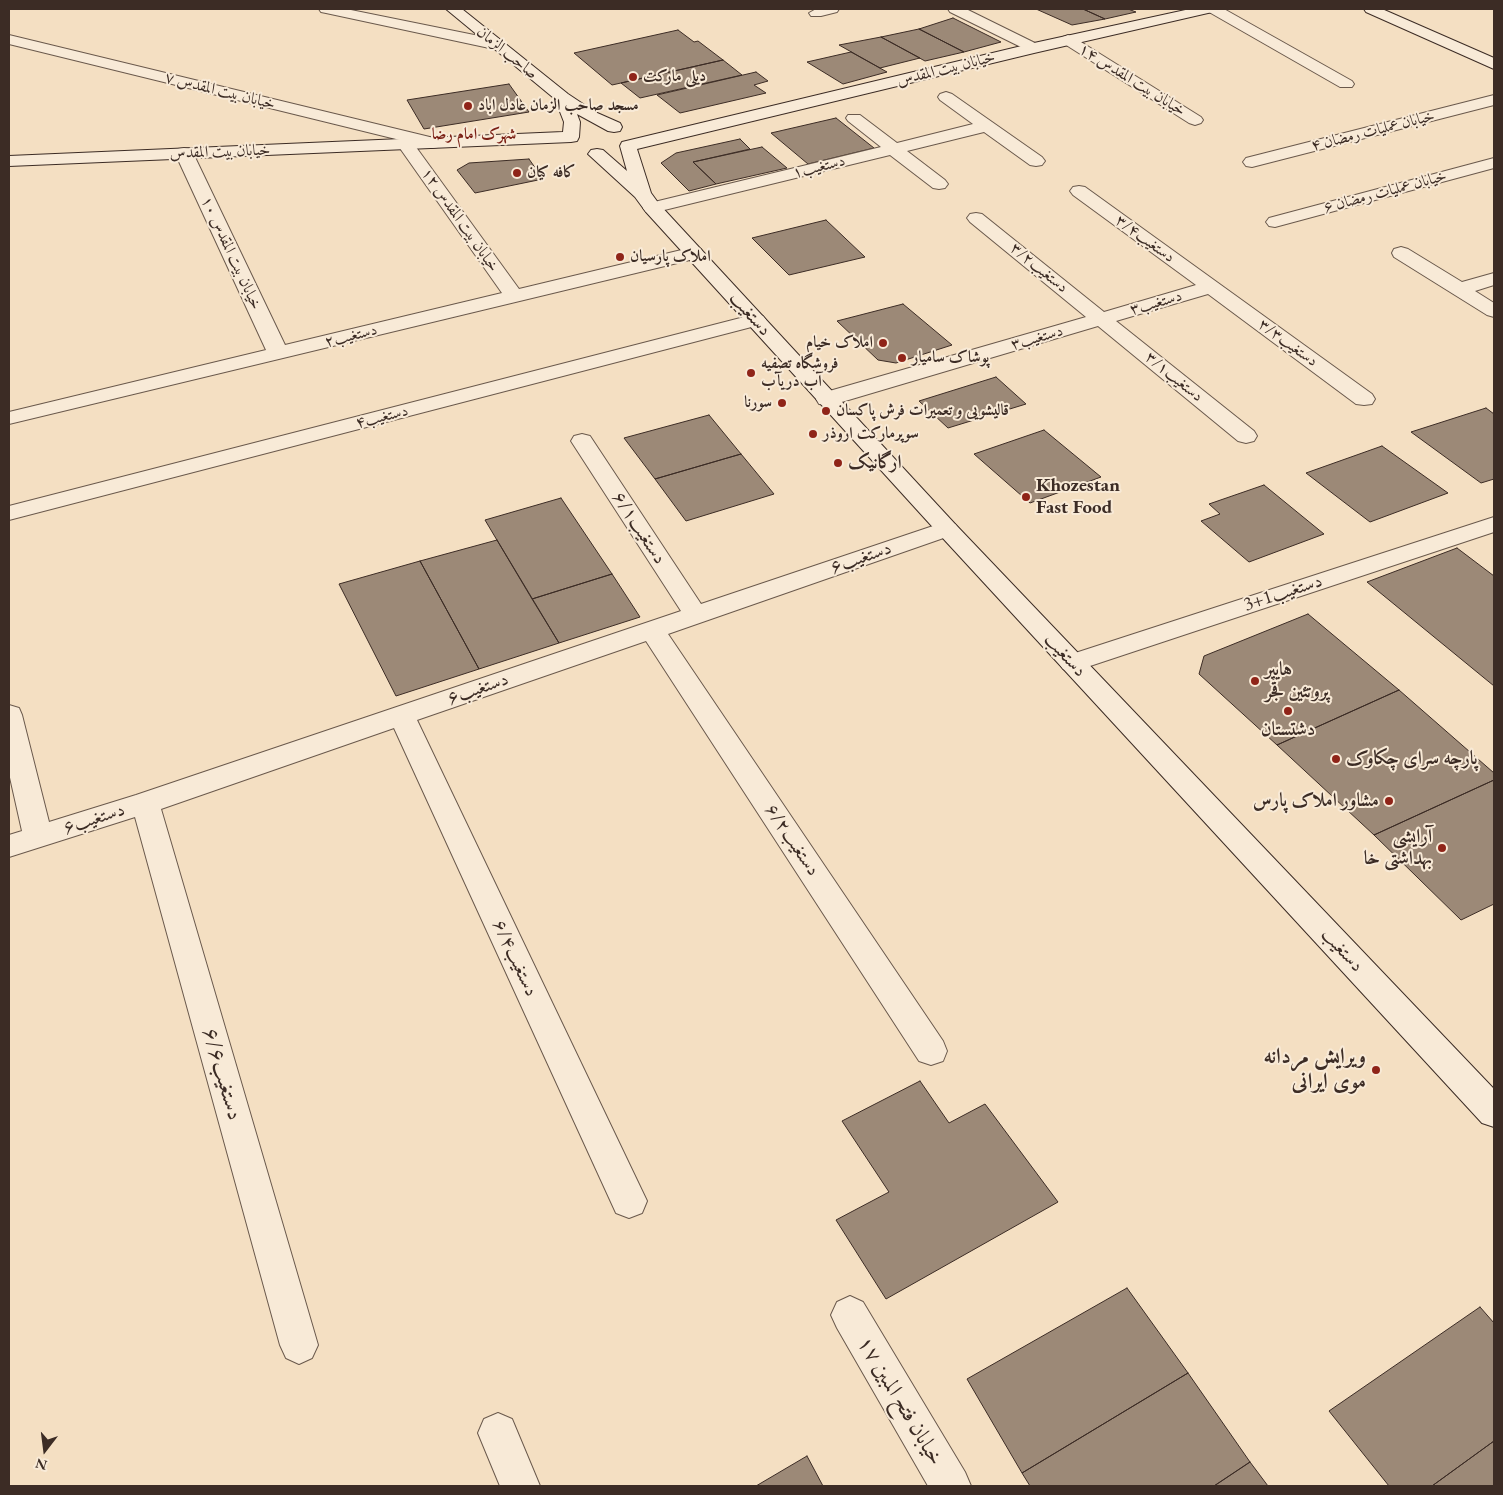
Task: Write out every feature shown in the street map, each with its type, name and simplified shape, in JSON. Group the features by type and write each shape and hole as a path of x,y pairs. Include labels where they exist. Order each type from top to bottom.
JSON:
{"street":[{"path":"326,9 494,44"},
{"name":"صاحب الزمان","path":"453,9 562,97 623,135"},
{"path":"816,13 832,9"},
{"path":"955,9 1034,48"},
{"name":"خیابان بیت المقدس","path":"583,147 581,130 597,126 623,135 685,132 1068,40 1208,9"},
{"path":"1214,9 1346,84"},
{"path":"1371,9 1494,64"},
{"name":"خیابان بیت المقدس ۷","path":"9,40 432,143"},
{"name":"خیابان بیت المقدس ۱۴","path":"1068,40 1195,120"},
{"path":"562,97 583,147"},
{"path":"946,97 1036,161"},
{"name":"خیابان عملیات رمضان ۴","path":"1252,162 1494,100"},
{"path":"854,118 939,184"},
{"name":"دستغیب۱","path":"647,200 893,148 986,126"},
{"path":"623,135 647,200"},
{"name":"خیابان بیت المقدس","path":"9,160 432,143 583,147 615,152 623,135"},
{"name":"خیابان بیت المقدس ۱۲","path":"406,144 514,296"},
{"name":"دستغیب","path":"583,147 647,200 947,529 1494,1112"},
{"name":"خیابان بیت المقدس ۱۰","path":"184,153 278,353"},
{"name":"خیابان عملیات رمضان ۶","path":"1276,222 1494,163"},
{"name":"۳/۴دستغیب","path":"1079,192 1211,287"},
{"name":"۳/۲دستغیب","path":"976,218 1102,319"},
{"path":"1400,252 1494,311"},
{"name":"۲دستغیب","path":"10,412 278,353 694,253"},
{"path":"1460,290 1494,279"},
{"name":"۳دستغیب","path":"1102,319 1211,287"},
{"name":"۳/۳دستغیب","path":"1211,287 1364,399"},
{"name":"دستغیب۳","path":"827,399 1102,319"},
{"name":"۳/۱دستغیب","path":"1102,319 1246,436"},
{"name":"دستغیب۴","path":"9,513 756,320"},
{"name":"دستغیب۶/۱","path":"582,441 696,615"},
{"name":"3+1دستغیب","path":"1072,663 1494,524"},
{"name":"دستغیب۶","path":"9,846 145,803 947,529"},
{"name":"دستغیب۶/۲","path":"652,630 931,1050"},
{"path":"9,715 38,837"},
{"name":"دستغیب۶/۴","path":"401,716 629,1200"},
{"name":"دستغیب۶/۶","path":"145,803 299,1345"},
{"name":"خیابان فتح المبین ۱۷","path":"850,1315 951,1486"},
{"path":"498,1433 520,1486"}],"building":[{"path":"1036,9 1083,9 1105,19 1072,25"},
{"path":"1083,9 1128,9 1136,12 1105,19"},
{"path":"953,18 1001,42 964,52 919,29"},
{"path":"919,29 964,52 925,61 881,37"},
{"path":"678,30 694,42 698,41 723,60 612,85 574,53"},
{"path":"881,37 920,58 880,68 839,45"},
{"path":"851,52 887,72 843,84 807,62"},
{"path":"723,60 742,75 640,98 621,83"},
{"path":"756,72 768,81 754,85 766,93 680,113 657,95"},
{"name":"مسجد صاحب الزمان عادل اباد","path":"509,84 529,112 424,129 407,100"},
{"path":"836,118 874,148 808,164 771,133"},
{"path":"740,139 750,149 693,162 716,184 689,191 661,163 676,153"},
{"path":"762,147 787,168 716,184 693,162"},
{"path":"529,159 543,179 475,193 457,170 469,163"},
{"path":"826,220 865,257 789,275 752,238"},
{"path":"903,304 952,345 896,363 878,360 837,321"},
{"path":"996,377 1026,404 948,428 919,401"},
{"path":"1486,408 1494,414 1494,479 1481,483 1411,432"},
{"path":"709,415 741,454 655,479 624,438"},
{"path":"1044,430 1101,477 1030,503 974,454"},
{"path":"1382,446 1448,493 1370,522 1306,473"},
{"path":"741,454 774,494 686,521 655,479"},
{"path":"1264,485 1324,534 1249,562 1201,521 1220,514 1209,504"},
{"path":"561,498 612,574 532,599 485,520"},
{"path":"497,540 559,643 479,669 420,561"},
{"path":"1457,548 1494,576 1494,686 1367,582"},
{"path":"420,561 479,669 396,696 339,584"},
{"path":"612,574 640,617 559,643 532,599"},
{"path":"1308,614 1399,690 1277,745 1199,674 1204,656"},
{"path":"1399,690 1494,773 1494,780 1374,835 1277,745"},
{"path":"1494,780 1494,904 1461,920 1374,835"},
{"path":"920,1081 949,1123 985,1104 1058,1202 886,1299 836,1220 889,1192 842,1121"},
{"path":"1127,1288 1188,1373 1022,1473 967,1379"},
{"path":"1480,1307 1494,1323 1494,1441 1432,1486 1389,1486 1329,1411"},
{"path":"1188,1373 1250,1462 1214,1486 1030,1486 1022,1473"},
{"path":"1494,1441 1494,1486 1432,1486"},
{"path":"807,1456 823,1486 756,1486"},
{"path":"1250,1462 1268,1486 1214,1486"}],"place":[{"name":"دیلی مارکت","path":"633,77"},
{"name":"مسجد صاحب الزمان عادل اباد","path":"468,106"},
{"name":"کافه کیان","path":"517,173"},
{"name":"املاک پارسیان","path":"620,257"},
{"name":"املاک خیام","path":"883,343"},
{"name":"پوشاک سامیار","path":"902,358"},
{"name":"فروشگاه تصفیه آب دریآب","path":"751,373"},
{"name":"سورنا","path":"782,403"},
{"name":"قالیشویی و تعمیرات فرش پاکسان","path":"826,411"},
{"name":"سوپرمارکت اروذر","path":"813,434"},
{"name":"ارگانیک","path":"838,463"},
{"name":"Khozestan Fast Food","path":"1026,497"},
{"name":"هایپر پروتئین قجر","path":"1255,681"},
{"name":"دشتستان","path":"1288,711"},
{"name":"پارچه سرای چکاوک","path":"1336,759"},
{"name":"مشاور املاک پارس","path":"1389,801"},
{"name":"آرایشی بهداشتی خا","path":"1442,848"},
{"name":"ویرایش مردانه موی ایرانی","path":"1376,1070"}],"district":[{"name":"شهرک امام رضا","path":"474,135"}]}
